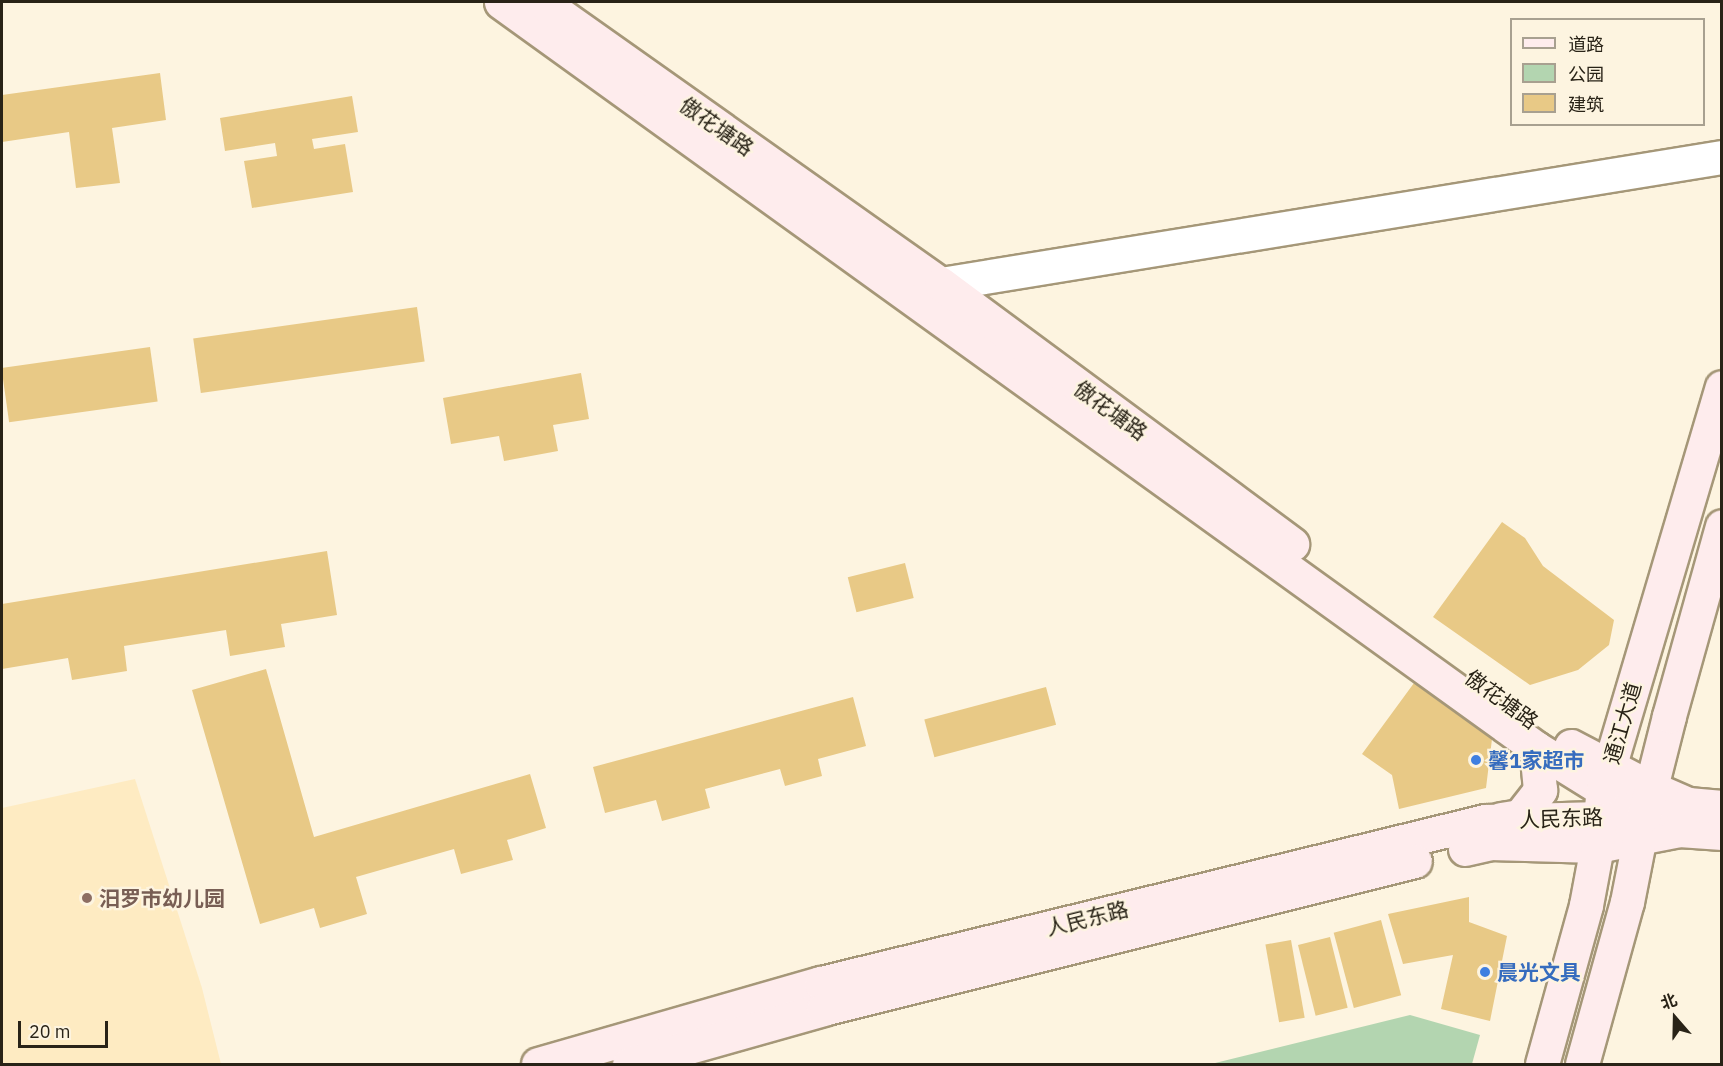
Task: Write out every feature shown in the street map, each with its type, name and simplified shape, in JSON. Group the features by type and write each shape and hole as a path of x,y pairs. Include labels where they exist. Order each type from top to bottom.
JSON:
{"street":[{"path":"501,2 1536,748 1602,804"},
{"name":"傲花塘路","path":"542,2 940,284 1555,739 1602,804 1645,814 1683,817"},
{"path":"940,284 1722,157"},
{"name":"通江大道","path":"1542,1065 1586,905 1602,804 1722,387"},
{"name":"通江大道","path":"1582,1065 1627,902 1645,814 1722,526"},
{"path":"1485,821 1520,816 1540,790 1536,748"},
{"name":"人民东路","path":"538,1065 820,983 1485,821 1602,804 1645,814"},
{"name":"人民东路","path":"629,1065 824,1009 1490,843 1602,804"},
{"path":"1683,817 1722,807"},
{"path":"1683,817 1722,834"}],"shaded area":[{"name":"汨罗市幼儿园","path":"135,779 202,988 221,1064 2,1064 2,808"}],"green space":[{"path":"1410,1015 1480,1035 1472,1064 1211,1064"}],"building":[{"path":"160,73 166,120 112,128 120,183 76,188 69,132 2,142 2,95"},
{"path":"352,96 358,132 312,139 314,149 345,144 353,192 252,208 244,161 277,156 275,143 225,151 220,118"},
{"path":"417,307 425,361 201,393 193,338"},
{"path":"150,347 158,401 9,422 2,368"},
{"path":"581,373 589,419 553,425 558,451 504,461 499,436 451,444 443,398"},
{"path":"1502,522 1525,538 1543,566 1614,620 1609,645 1578,670 1530,685 1433,617"},
{"path":"327,551 337,615 281,624 285,647 230,656 226,630 124,646 127,671 72,680 68,658 2,669 2,604"},
{"path":"905,563 914,598 856,612 848,577"},
{"path":"266,669 314,837 530,774 546,828 507,840 513,860 461,874 454,849 356,877 367,914 320,928 314,908 260,924 192,690"},
{"path":"1414,683 1492,739 1486,788 1399,809 1392,775 1362,754"},
{"path":"1046,687 1056,725 934,757 924,720"},
{"path":"853,697 866,746 818,759 822,776 785,786 780,769 705,789 710,808 662,821 656,800 605,813 593,767"},
{"path":"1469,897 1469,922 1507,936 1490,1021 1441,1009 1453,955 1403,964 1388,914"},
{"path":"1381,920 1401,995 1354,1008 1334,933"},
{"path":"1330,937 1348,1008 1316,1016 1298,945"},
{"path":"1291,940 1305,1018 1279,1022 1265,945"}],"place":[{"name":"馨1家超市","path":"1476,760"},
{"name":"汨罗市幼儿园","path":"87,898"},
{"name":"晨光文具","path":"1485,972"}]}
